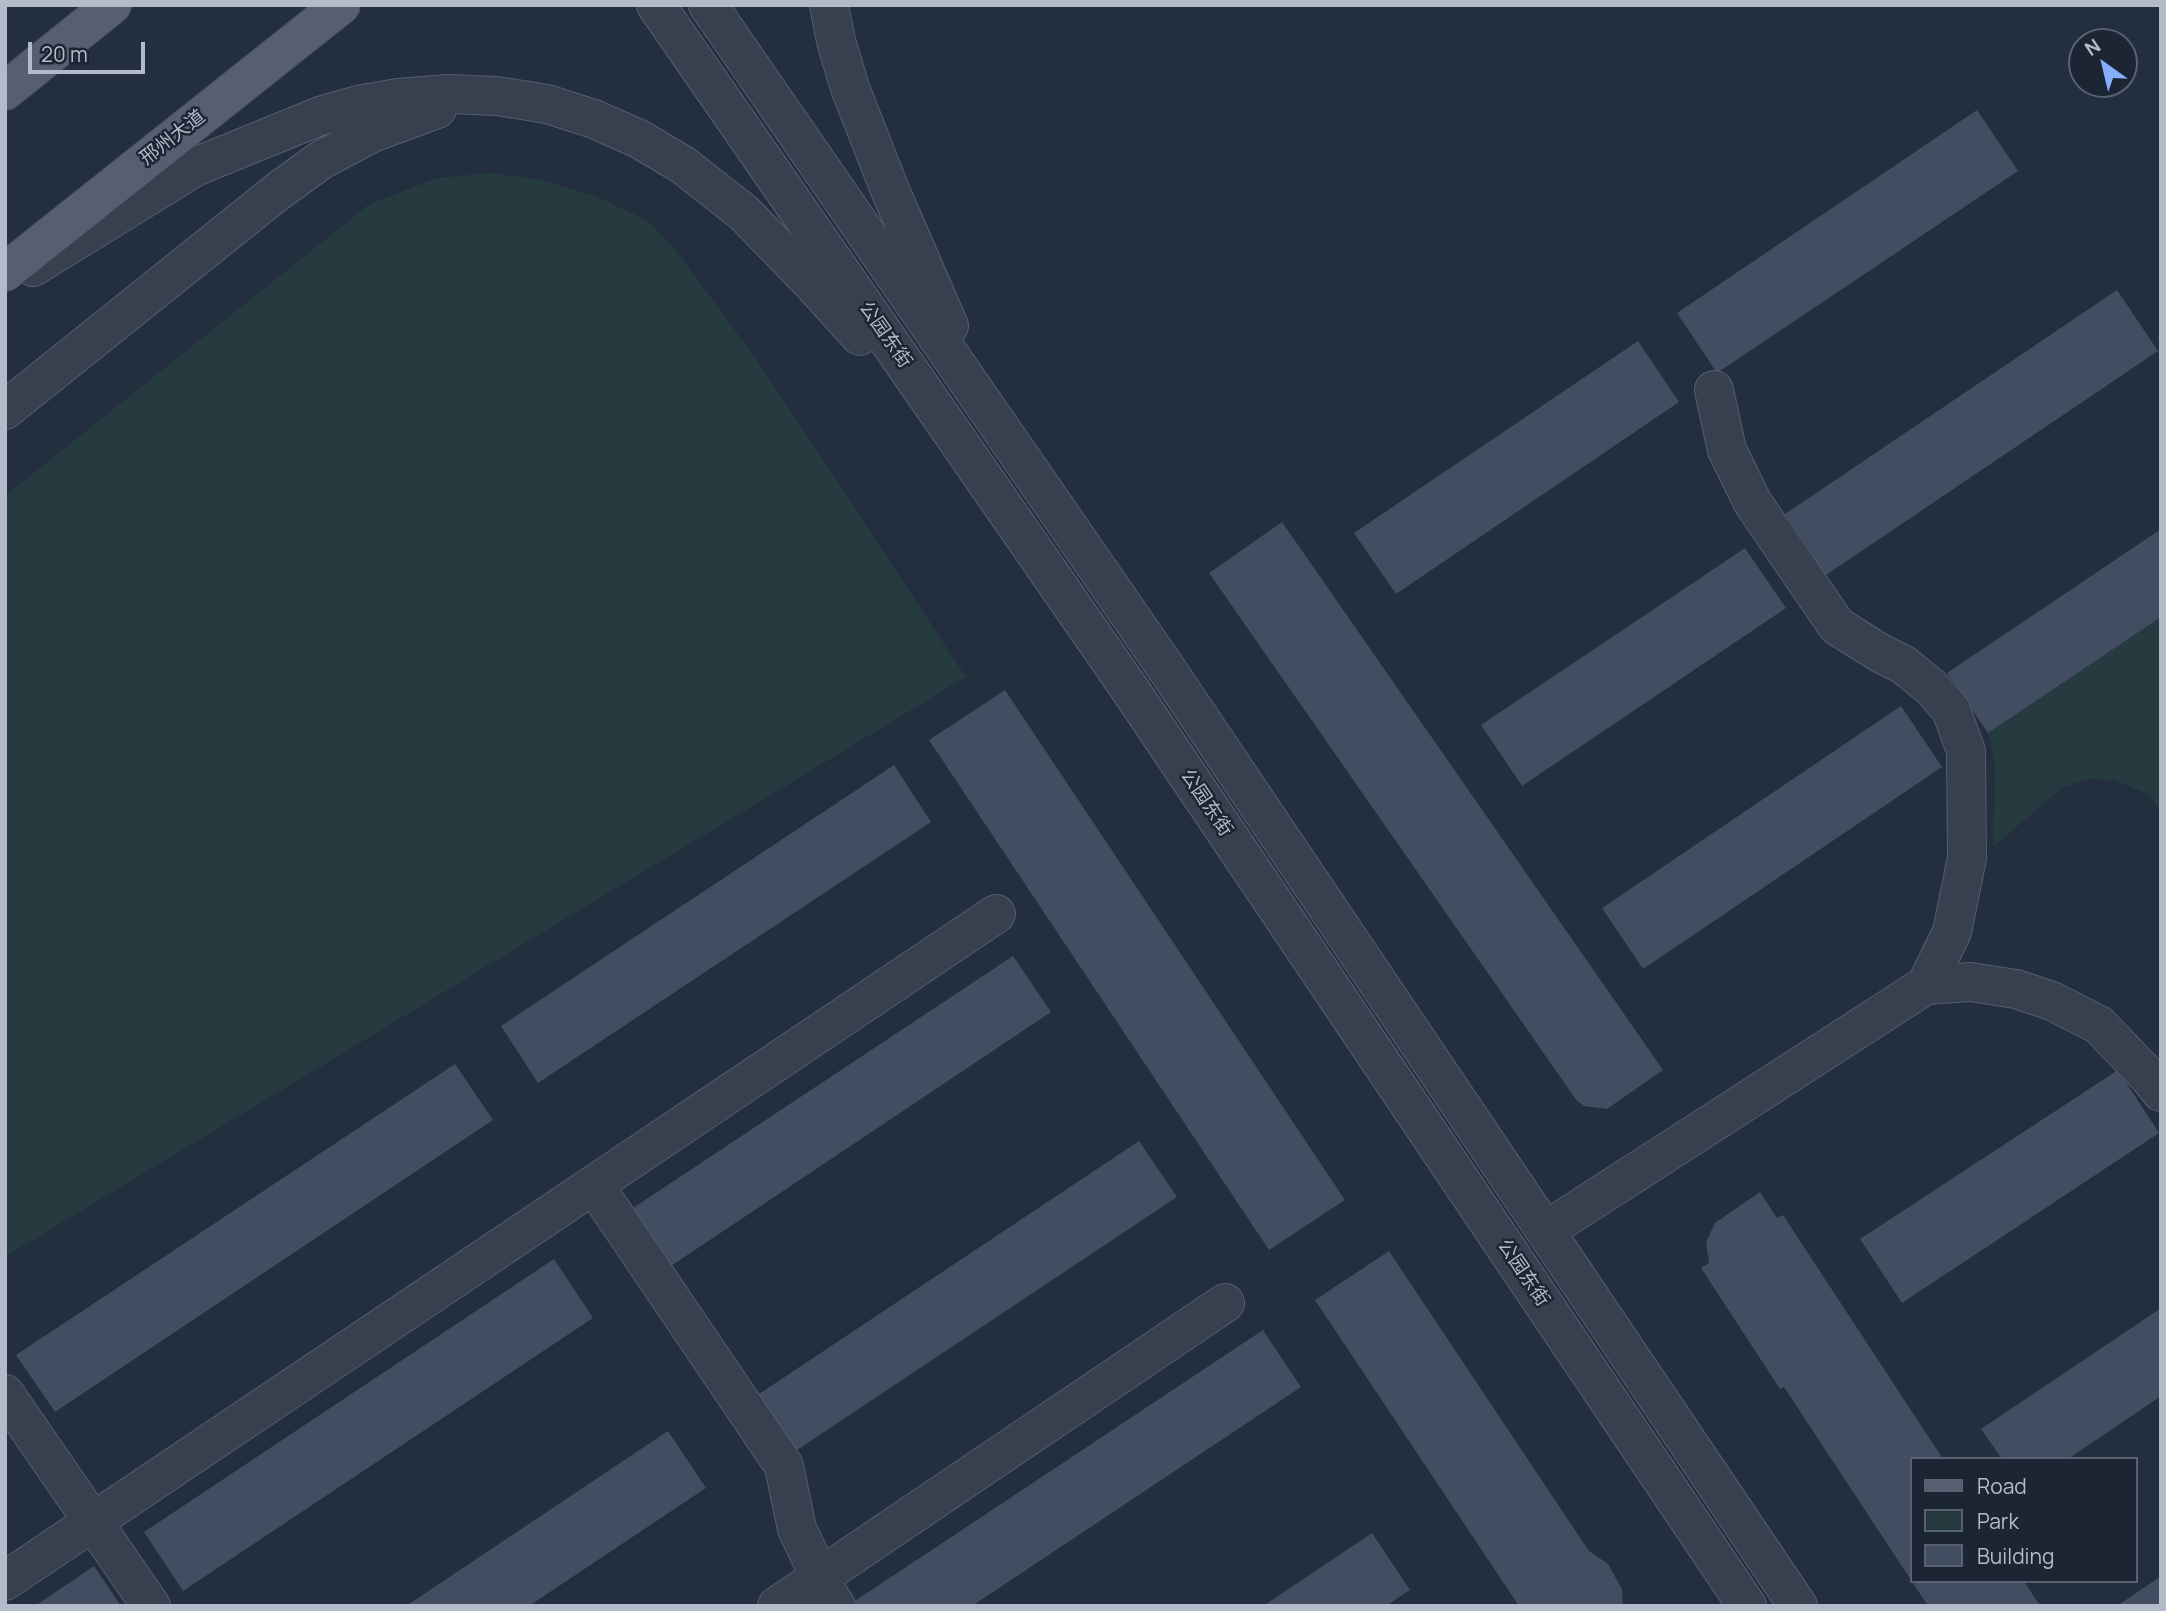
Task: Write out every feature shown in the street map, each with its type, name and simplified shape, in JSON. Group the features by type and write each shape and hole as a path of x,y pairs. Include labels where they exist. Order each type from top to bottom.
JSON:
{"main road":[{"path":"5,92 112,5"},
{"name":"邢州大道","path":"5,272 341,5"}],"street":[{"name":"公园东街","path":"656,5 1129,688 1747,1606"},
{"path":"708,5 1164,665 1798,1606"},
{"path":"829,5 836,41 855,100 890,190 982,402"},
{"path":"5,285 195,167 320,116 398,97 448,94 497,96 547,104 594,119 639,139 683,165 752,222 956,439"},
{"path":"5,410 276,192 321,160 372,133 478,95"},
{"path":"1714,390 1727,450 1754,503 1837,626 1904,665 1932,688 1951,710 1966,751 1967,858 1952,932 1926,985"},
{"path":"5,1581 996,914"},
{"path":"1545,1231 1926,985 1970,982 2015,989 2052,1001 2099,1025 2161,1092"},
{"path":"594,1185 783,1466 797,1529 828,1591"},
{"path":"776,1606 828,1591 1225,1303"},
{"path":"5,1394 151,1606"}],"green space":[{"path":"492,173 542,180 595,196 647,220 675,249 757,360 966,677 5,1257 5,496 368,205 436,178"},
{"path":"2161,617 2161,811 2148,794 2113,780 2088,779 2063,787 1993,847 1995,766 1988,733"}],"building":[{"path":"1977,110 2018,171 1717,373 1677,313"},
{"path":"2117,290 2158,351 1826,575 1785,514"},
{"path":"1638,341 1679,402 1396,594 1354,533"},
{"path":"1282,522 1663,1070 1607,1109 1584,1106 1577,1101 1209,573"},
{"path":"2161,529 2161,617 1988,733 1947,673"},
{"path":"1745,548 1786,608 1522,786 1481,725"},
{"path":"1005,690 1345,1200 1269,1250 929,740"},
{"path":"1901,706 1942,767 1643,969 1602,908"},
{"path":"894,765 931,822 538,1083 501,1026"},
{"path":"1013,956 1051,1012 668,1268 630,1210"},
{"path":"455,1064 493,1120 55,1412 16,1355"},
{"path":"2118,1070 2159,1133 1902,1303 1860,1239"},
{"path":"1139,1141 1177,1197 794,1452 756,1396"},
{"path":"1760,1192 1777,1218 1783,1215 1942,1457 1910,1457 1910,1579 1784,1387 1780,1389 1701,1268 1709,1263 1706,1242 1715,1223"},
{"path":"1389,1251 1589,1551 1608,1564 1622,1589 1623,1606 1519,1606 1315,1300"},
{"path":"554,1259 593,1318 183,1591 144,1532"},
{"path":"2161,1308 2161,1396 2071,1457 2001,1457 1981,1429"},
{"path":"1263,1330 1301,1387 972,1606 858,1606 855,1601"},
{"path":"668,1431 706,1488 529,1606 406,1606"},
{"path":"1372,1533 1410,1590 1386,1606 1263,1606"},
{"path":"94,1566 121,1606 35,1606"},
{"path":"2161,1576 2161,1606 2117,1606"},
{"path":"1913,1583 2025,1583 2040,1606 1928,1606"}]}
